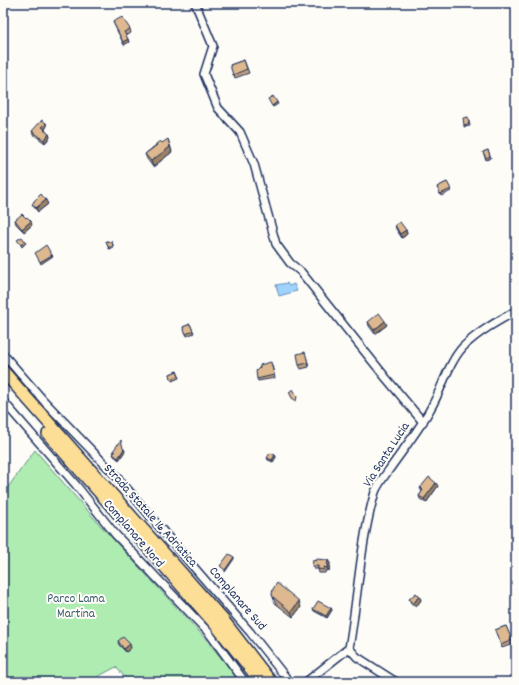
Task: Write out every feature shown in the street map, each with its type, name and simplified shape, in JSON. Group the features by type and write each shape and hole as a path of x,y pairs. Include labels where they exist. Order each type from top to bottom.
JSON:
{"highway":[{"name":"Strada Statale 16 Adriatica","path":"3,371 224,620 271,682"},
{"name":"Strada Statale 16 Adriatica","path":"3,382 216,624 261,682"}],"street":[{"path":"195,3 213,46 204,74 218,108 240,132 254,164 276,244 290,263 301,272 423,422"},
{"name":"Via Santa Lucia","path":"349,648 364,544 376,490 433,406 454,360 462,349 472,339 516,311"},
{"name":"Complanare Sud","path":"3,354 44,401 118,478 250,632 287,679 292,682"},
{"name":"Complanare Nord","path":"3,401 76,485 115,534 209,633 245,682"},
{"path":"306,682 349,648 357,657 396,682"}],"green space":[{"name":"Parco Lama Martina","path":"35,450 100,525 204,637 241,682 129,682 116,667 88,682 3,682 3,520 7,518 3,511 3,494"}],"water":[{"path":"287,283 289,286 294,284 297,291 279,296 276,285"}],"building":[{"path":"122,17 130,29 124,32 128,39 123,42 113,22"},
{"path":"244,60 247,69 233,75 230,65"},
{"path":"273,96 277,102 272,106 268,99"},
{"path":"468,117 469,124 464,125 463,118"},
{"path":"42,120 46,123 42,127 49,134 44,140 32,131"},
{"path":"168,139 170,147 151,161 145,154 160,141 162,143"},
{"path":"488,150 490,156 486,158 483,152"},
{"path":"447,182 451,189 440,194 437,187"},
{"path":"41,194 46,200 36,208 32,204"},
{"path":"22,214 31,221 22,229 15,220"},
{"path":"400,222 406,230 400,234 395,225"},
{"path":"22,237 25,241 21,245 17,240"},
{"path":"106,241 112,242 113,247 108,247"},
{"path":"46,245 52,255 40,262 35,253"},
{"path":"379,313 385,321 374,330 368,322"},
{"path":"190,324 193,331 186,334 183,327"},
{"path":"305,352 308,363 299,365 297,354"},
{"path":"271,362 274,375 257,379 256,371 260,365"},
{"path":"177,371 179,376 171,379 170,374"},
{"path":"293,389 297,396 296,401 292,398 289,392"},
{"path":"121,440 124,449 118,458 113,454 115,452 113,451"},
{"path":"270,453 275,455 272,460 267,458"},
{"path":"429,477 436,483 424,499 419,496 423,490 420,488"},
{"path":"229,554 234,557 225,570 220,566"},
{"path":"316,559 328,560 327,568 324,567 324,570 318,569 318,566 312,566 313,560 316,561"},
{"path":"277,583 299,601 291,612 273,597 273,589"},
{"path":"416,593 419,596 414,603 409,599"},
{"path":"318,601 331,608 326,616 313,609"},
{"path":"506,626 512,640 501,645 495,630"},
{"path":"123,637 130,644 124,649 118,641"}]}
